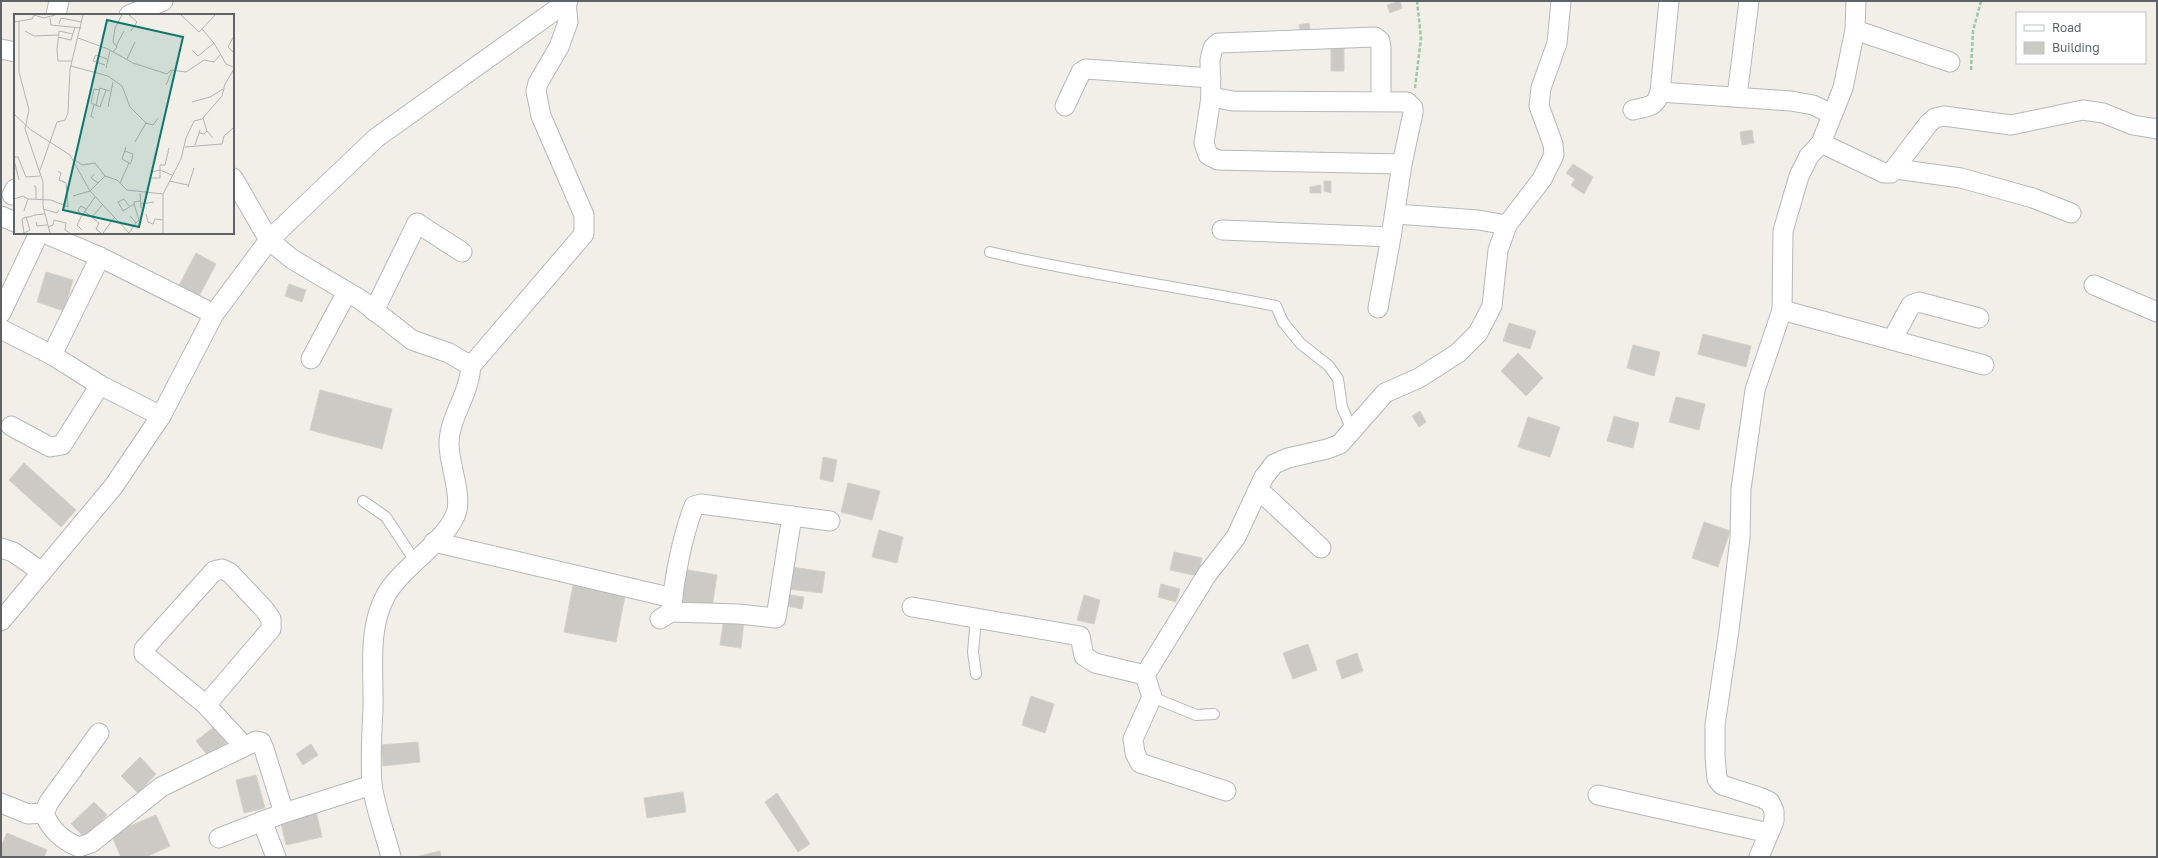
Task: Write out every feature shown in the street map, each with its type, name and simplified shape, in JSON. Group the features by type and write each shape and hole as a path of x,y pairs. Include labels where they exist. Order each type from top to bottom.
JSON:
{"street":[{"path":"56,14 59,1"},
{"path":"131,14 163,1"},
{"path":"1226,791 1140,763 1135,753 1133,739 1152,697 1145,676 1206,576 1236,537 1264,477 1274,464 1288,458 1327,449 1340,444 1385,393 1419,378 1458,353 1478,333 1492,306 1498,250 1507,225 1542,179 1554,155 1553,144 1540,106 1541,88 1557,43 1561,1"},
{"path":"1633,110 1653,105 1657,102 1660,92 1669,1"},
{"path":"1737,96 1749,1"},
{"path":"1760,857 1774,821 1774,811 1770,802 1762,798 1729,788 1717,778 1715,725 1729,630 1740,538 1741,490 1754,390 1782,310 1783,230 1799,176 1809,156 1821,143 1843,88 1855,30 1856,1"},
{"path":"1,621 113,487 161,416 214,314 269,240 376,138 567,2"},
{"path":"391,857 372,785 370,735 373,709 373,641 378,617 386,594 434,542 450,527 457,509 449,443 452,423 470,381 471,366 584,234 584,215 541,116 536,91 538,83 560,47 568,22 567,2"},
{"path":"1855,30 1950,62"},
{"path":"1382,101 1381,48 1380,41 1375,37 1218,43 1213,48 1210,60 1211,98 1204,144 1208,155 1218,160 1402,164"},
{"path":"1,49 14,52"},
{"path":"1065,106 1081,72 1086,69 1210,78"},
{"path":"1660,92 1737,96 1813,105 1832,114"},
{"path":"1211,98 1233,101 1406,102 1413,108 1414,113 1402,164 1396,214 1378,308"},
{"path":"1821,143 1884,173 1891,173 1896,169 1929,123 1935,118 1944,116 2011,125 2083,110 2103,113 2133,125 2157,129"},
{"path":"1896,169 1961,178 2033,198 2071,213"},
{"path":"234,180 269,240 292,259 347,292 412,340 448,353 471,366"},
{"path":"1396,214 1478,220 1507,225"},
{"path":"1,216 14,222"},
{"path":"374,311 417,223 462,252"},
{"path":"1222,230 1391,237"},
{"path":"1,313 39,234"},
{"path":"49,234 70,238 100,257 214,314"},
{"path":"52,355 100,257"},
{"path":"2094,285 2157,312"},
{"path":"311,359 347,292"},
{"path":"1892,340 1911,305 1919,302 1979,318"},
{"path":"1782,310 1984,365"},
{"path":"1,329 52,355 100,386 161,416"},
{"path":"12,426 50,447 62,445 100,386"},
{"path":"1259,490 1321,548"},
{"path":"668,610 689,519 694,506 700,504 830,521"},
{"path":"434,542 668,610 739,614 776,618 792,516"},
{"path":"1,548 13,552 42,572"},
{"path":"206,705 271,629 271,619 264,609 230,572 222,569 214,571 144,649 144,654 206,705 244,746"},
{"path":"912,607 1080,636 1084,656 1094,663 1145,676"},
{"path":"99,733 49,802 44,813 47,822 54,831 71,844 79,847 91,843 161,787 256,741 261,742 284,813"},
{"path":"219,838 284,813 372,785"},
{"path":"1598,795 1769,833"},
{"path":"1,803 28,814 44,813"},
{"path":"262,822 276,857"}],"lane":[{"path":"990,252 1035,262 1174,286 1276,306 1283,322 1301,344 1328,366 1338,379 1342,407 1352,430"},
{"path":"363,501 386,517 416,561"},
{"path":"976,618 973,652 976,674"},
{"path":"1152,697 1196,715 1214,714"}],"path":[{"path":"1413,108 1421,38 1417,1"},
{"path":"1971,70 1972,32 1981,1"}],"building":[{"path":"1400,1 1402,8 1390,13 1387,5"},
{"path":"1309,23 1310,30 1300,31 1299,25"},
{"path":"1331,44 1344,45 1344,71 1331,71"},
{"path":"1752,130 1754,143 1742,145 1740,132"},
{"path":"1573,164 1593,177 1584,194 1571,185 1575,179 1566,173"},
{"path":"1324,181 1331,181 1331,193 1324,191"},
{"path":"1321,185 1321,193 1310,193 1310,187"},
{"path":"196,253 216,264 196,302 176,291"},
{"path":"46,272 73,280 64,311 37,302"},
{"path":"289,284 306,290 302,302 285,296"},
{"path":"1509,323 1536,331 1530,349 1503,341"},
{"path":"1703,334 1751,346 1746,367 1698,354"},
{"path":"1633,345 1660,352 1654,376 1627,368"},
{"path":"1518,353 1543,378 1526,396 1501,371"},
{"path":"320,390 392,409 382,449 310,430"},
{"path":"1676,397 1705,404 1699,430 1669,422"},
{"path":"1420,411 1426,422 1419,427 1412,416"},
{"path":"1614,416 1639,423 1633,448 1607,441"},
{"path":"1528,417 1560,427 1550,457 1518,447"},
{"path":"823,457 837,460 833,482 820,479"},
{"path":"24,463 76,510 61,527 9,480"},
{"path":"848,483 880,491 872,520 841,512"},
{"path":"1704,522 1730,531 1718,567 1692,558"},
{"path":"879,530 903,537 897,563 872,557"},
{"path":"1174,552 1202,558 1198,576 1170,570"},
{"path":"792,567 825,572 822,593 789,589"},
{"path":"683,569 717,575 712,608 678,603"},
{"path":"1161,584 1180,589 1176,602 1158,597"},
{"path":"573,585 625,596 616,642 564,632"},
{"path":"784,594 804,597 802,609 782,605"},
{"path":"1084,595 1100,600 1094,624 1077,620"},
{"path":"724,618 744,621 741,648 720,645"},
{"path":"1308,644 1317,670 1293,679 1283,653"},
{"path":"1357,653 1363,671 1342,679 1336,661"},
{"path":"1031,696 1054,704 1045,733 1022,725"},
{"path":"214,727 226,743 208,756 196,741"},
{"path":"418,742 420,762 383,766 381,745"},
{"path":"311,744 318,755 303,765 296,754"},
{"path":"140,757 156,774 138,793 121,776"},
{"path":"256,775 265,808 244,813 236,780"},
{"path":"683,792 686,812 647,818 644,798"},
{"path":"777,793 810,844 798,852 765,802"},
{"path":"94,802 107,815 85,838 71,824"},
{"path":"316,811 322,837 286,845 280,819"},
{"path":"156,815 170,846 146,857 121,857 111,834"},
{"path":"7,833 47,850 44,857 1,857 1,846"},
{"path":"440,851 441,857 415,857"}]}
